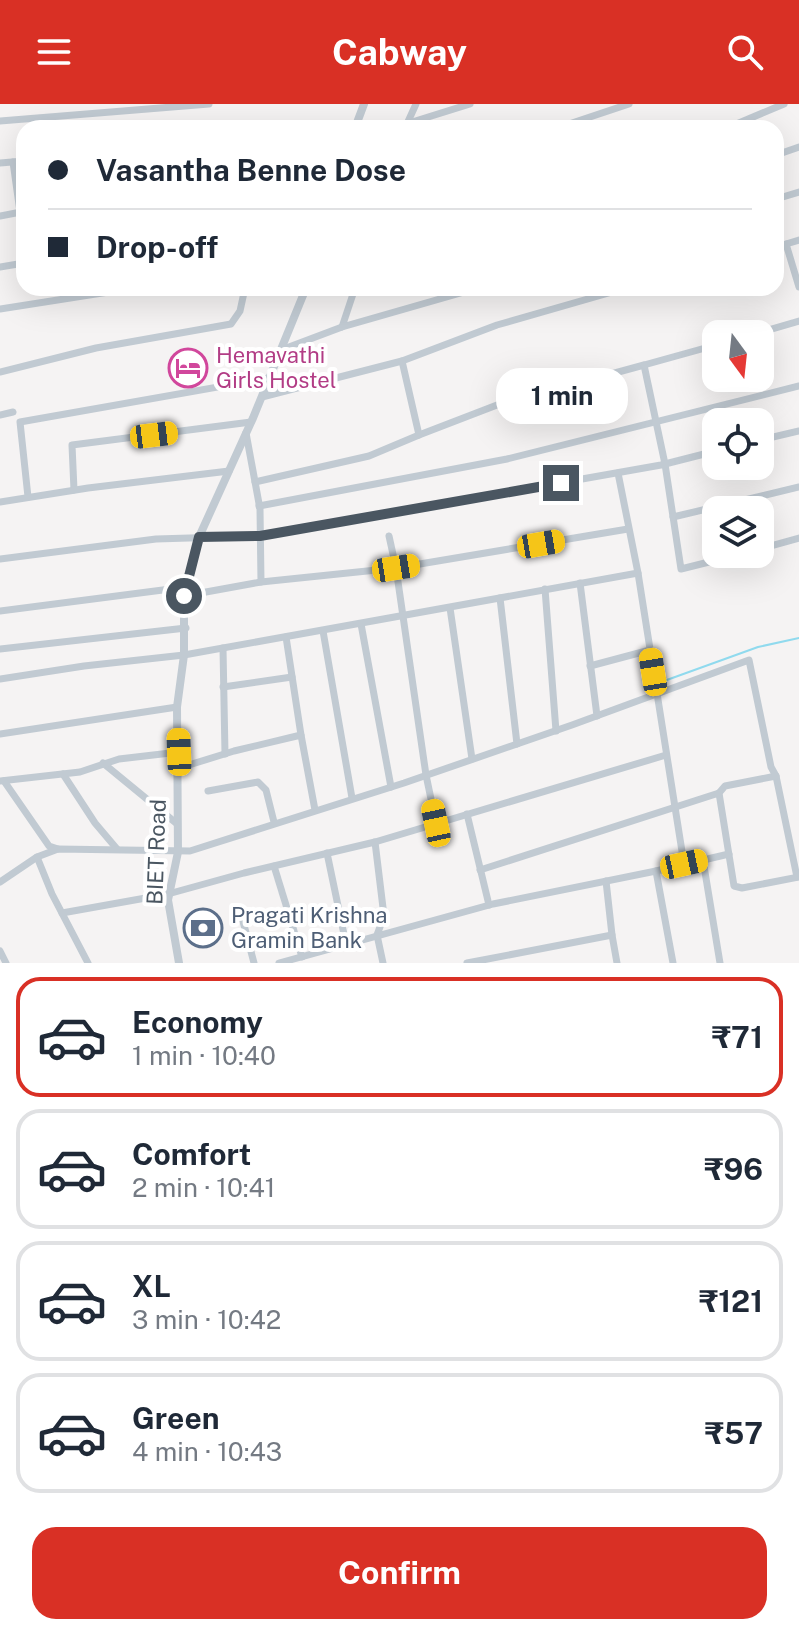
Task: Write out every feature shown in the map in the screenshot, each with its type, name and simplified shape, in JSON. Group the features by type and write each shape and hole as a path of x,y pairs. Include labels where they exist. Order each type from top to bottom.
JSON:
{"street":[{"path":"0,121 209,104"},
{"path":"425,120 470,104"},
{"path":"581,120 629,104"},
{"path":"746,120 784,104"},
{"path":"13,162 16,179"},
{"path":"0,163 16,162"},
{"path":"799,240 786,244 799,287"},
{"path":"0,309 83,296"},
{"path":"0,372 96,348 231,324 240,311 243,296"},
{"name":"BIET Road","path":"179,963 168,894 178,852 177,707 186,628 183,619 185,591 199,537 262,397 303,296"},
{"path":"342,327 352,296"},
{"path":"281,350 342,327 450,296"},
{"path":"262,397 402,361 497,325 598,296"},
{"path":"774,328 799,321"},
{"path":"255,482 369,456 497,405 702,349"},
{"path":"402,361 419,435"},
{"path":"644,365 665,464 681,569 702,564"},
{"path":"28,497 20,422 269,378"},
{"path":"259,506 507,459 799,386"},
{"path":"0,415 13,412"},
{"path":"74,490 72,445 251,422"},
{"path":"774,437 799,431"},
{"path":"246,433 259,506 261,582"},
{"path":"0,559 156,539 260,536 618,473 702,455"},
{"path":"0,502 229,471"},
{"path":"618,473 638,573 684,864"},
{"path":"673,517 799,487"},
{"path":"0,611 396,568 628,529"},
{"path":"389,536 436,823"},
{"path":"774,545 799,538"},
{"path":"0,679 184,655 638,573"},
{"path":"580,583 597,716"},
{"path":"545,589 556,731"},
{"path":"500,598 517,744"},
{"path":"450,608 472,759"},
{"path":"361,624 391,787"},
{"path":"0,649 186,628"},
{"path":"323,631 352,798"},
{"path":"286,637 315,810"},
{"path":"223,648 225,754"},
{"path":"590,666 650,650"},
{"path":"179,752 103,763 80,772 2,781 49,846 58,849 190,851 556,731 749,660 798,877 742,888 734,886 719,793"},
{"path":"223,687 292,677"},
{"path":"0,734 177,707"},
{"path":"176,769 301,735"},
{"path":"62,913 168,894 375,842 666,755"},
{"path":"103,763 176,823"},
{"path":"63,774 95,823 117,849"},
{"path":"480,870 675,809 719,793 725,786 776,776"},
{"path":"208,791 258,782 266,790 274,822"},
{"path":"467,814 489,905"},
{"path":"375,842 384,916 377,935 383,963"},
{"path":"0,882 37,857 58,849"},
{"path":"327,853 346,944"},
{"path":"279,963 489,905 729,854"},
{"path":"37,857 88,963"},
{"path":"703,860 720,963"},
{"path":"274,866 302,957"},
{"path":"656,871 673,963"},
{"path":"606,881 617,963"},
{"path":"240,910 254,963"},
{"path":"467,963 612,935"},
{"path":"0,951 6,963"}],"waterway":[{"path":"664,681 758,647 799,638"}],"place":[{"name":"Hemavathi Girls Hostel","path":"188,368"},
{"name":"Pragati Krishna Gramin Bank","path":"203,928"}],"route":[{"path":"184,596 199,537 260,536 561,483"}]}
